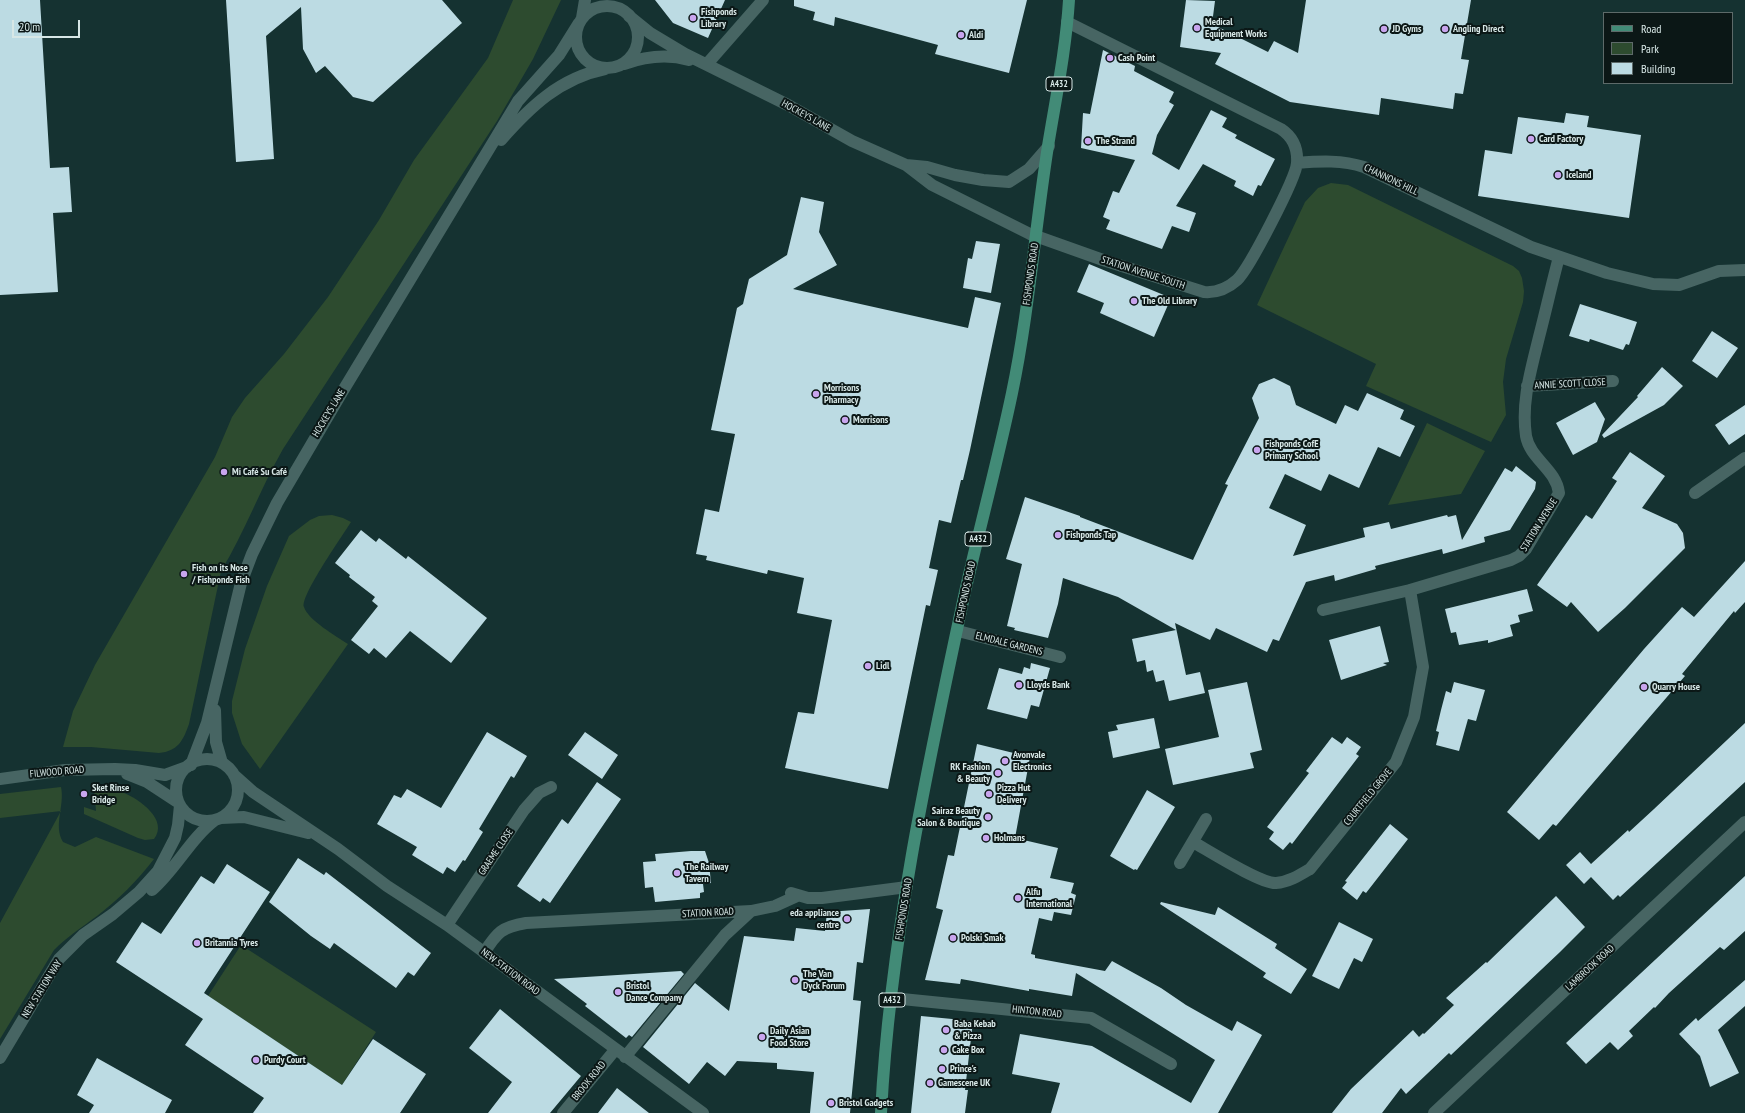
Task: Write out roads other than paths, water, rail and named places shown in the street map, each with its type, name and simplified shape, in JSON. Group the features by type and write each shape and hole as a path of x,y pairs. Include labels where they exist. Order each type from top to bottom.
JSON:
{"main road":[{"name":"FISHPONDS ROAD","path":"881,1113 883,1070 907,887 935,738 1016,372 1048,146 1057,101 1068,22 1069,0"}],"street":[{"path":"585,0 576,39 581,54 594,65 615,66"},
{"name":"HOCKEYS LANE","path":"613,0 635,24 638,40 632,54 615,66"},
{"path":"707,64 763,0"},
{"name":"HOCKEYS LANE","path":"189,766 207,723 216,681 245,570 277,503 348,381 518,101 559,55 581,21 590,11 600,7 611,6 625,13 658,39 788,105 852,141 906,165 932,185 1036,236"},
{"path":"1068,22 1288,133 1295,145 1297,163"},
{"name":"HOCKEYS LANE","path":"481,162 527,111 545,96 579,76 642,59 663,57 683,58 707,64"},
{"name":"HOCKEYS LANE","path":"906,165 927,167 983,180 1009,182 1029,169 1048,146"},
{"name":"CHANNONS HILL","path":"1297,163 1330,161 1344,162 1364,167 1531,247 1628,279 1665,285 1679,285 1719,271 1745,270"},
{"name":"STATION AVENUE SOUTH","path":"1036,236 1103,260 1197,290 1211,292 1222,290 1237,280 1249,264 1294,174 1297,163"},
{"name":"STATION AVENUE","path":"1323,610 1410,590 1511,560 1519,556 1526,549 1558,493 1558,484 1530,448 1526,437 1525,413 1527,386 1559,257"},
{"name":"ANNIE SCOTT CLOSE","path":"1527,386 1613,382"},
{"path":"1695,493 1745,458"},
{"name":"COURTFIELD GROVE","path":"1193,842 1260,879 1275,883 1286,881 1298,876 1310,868 1396,762 1414,717 1423,667 1410,590"},
{"name":"ELMDALE GARDENS","path":"958,631 1060,657"},
{"name":"HOCKEYS LANE","path":"216,681 216,742 222,763"},
{"path":"204,760 213,760 222,763 234,775 238,784 236,800 232,809 218,819 205,821 195,819 186,813 180,804 177,794 181,775 189,766 204,760"},
{"name":"FILWOOD ROAD","path":"0,778 65,770 115,769 135,770 165,775 189,766"},
{"name":"FILWOOD ROAD","path":"115,769 147,782 180,804"},
{"name":"NEW STATION ROAD","path":"234,775 253,792 338,849 387,886 447,925 702,1113"},
{"name":"GRAEME CLOSE","path":"447,925 524,810 539,793 551,787"},
{"name":"NEW STATION WAY","path":"0,1058 59,959 83,935 113,914 144,888 161,866 178,830 180,804"},
{"name":"NEW STATION ROAD","path":"218,819 244,817 315,834"},
{"name":"NEW STATION WAY","path":"113,914 134,903 156,886 200,833 218,819"},
{"path":"1180,863 1206,819"},
{"name":"LAMBROOK ROAD","path":"1434,1113 1745,822"},
{"path":"751,911 776,906 792,894 822,898 907,887"},
{"name":"STATION ROAD","path":"484,953 493,938 501,930 507,927 526,923 751,911"},
{"name":"STATION ROAD","path":"620,1053 725,935 751,911"},
{"name":"HINTON ROAD","path":"892,998 1091,1018 1171,1064"},
{"name":"BROOK ROAD","path":"563,1113 620,1053"}],"place":[{"name":"Fishponds Library","path":"693,18"},
{"name":"Medical Equipment Works","path":"1197,28"},
{"name":"JD Gyms","path":"1384,29"},
{"name":"Angling Direct","path":"1445,29"},
{"name":"Aldi","path":"961,35"},
{"name":"Cash Point","path":"1110,58"},
{"name":"Card Factory","path":"1531,139"},
{"name":"The Strand","path":"1088,141"},
{"name":"Iceland","path":"1558,175"},
{"name":"The Old Library","path":"1134,301"},
{"name":"Morrisons Pharmacy","path":"816,394"},
{"name":"Morrisons","path":"845,420"},
{"name":"Fishponds CofE Primary School","path":"1257,450"},
{"name":"Mi Café Su Café","path":"224,472"},
{"name":"Fishponds Tap","path":"1058,535"},
{"name":"Fish on its Nose / Fishponds Fish","path":"184,574"},
{"name":"Lidl","path":"868,666"},
{"name":"Lloyds Bank","path":"1019,685"},
{"name":"Quarry House","path":"1644,687"},
{"name":"Avonvale Electronics","path":"1005,761"},
{"name":"RK Fashion & Beauty","path":"998,773"},
{"name":"Sket Rinse Bridge","path":"84,794"},
{"name":"Pizza Hut Delivery","path":"989,794"},
{"name":"Sairaz Beauty Salon & Boutique","path":"988,817"},
{"name":"Holmans","path":"986,838"},
{"name":"The Railway Tavern","path":"677,873"},
{"name":"Alfu International","path":"1018,898"},
{"name":"eda appliance centre","path":"847,919"},
{"name":"Polski Smak","path":"953,938"},
{"name":"Britannia Tyres","path":"197,943"},
{"name":"The Van Dyck Forum","path":"795,980"},
{"name":"Bristol Dance Company","path":"618,992"},
{"name":"Baba Kebab & Pizza","path":"946,1030"},
{"name":"Daily Asian Food Store","path":"762,1037"},
{"name":"Cake Box","path":"944,1050"},
{"name":"Purdy Court","path":"256,1060"},
{"name":"Prince's","path":"942,1069"},
{"name":"Gamescene UK","path":"930,1083"},
{"name":"Bristol Gadgets","path":"831,1103"}]}
